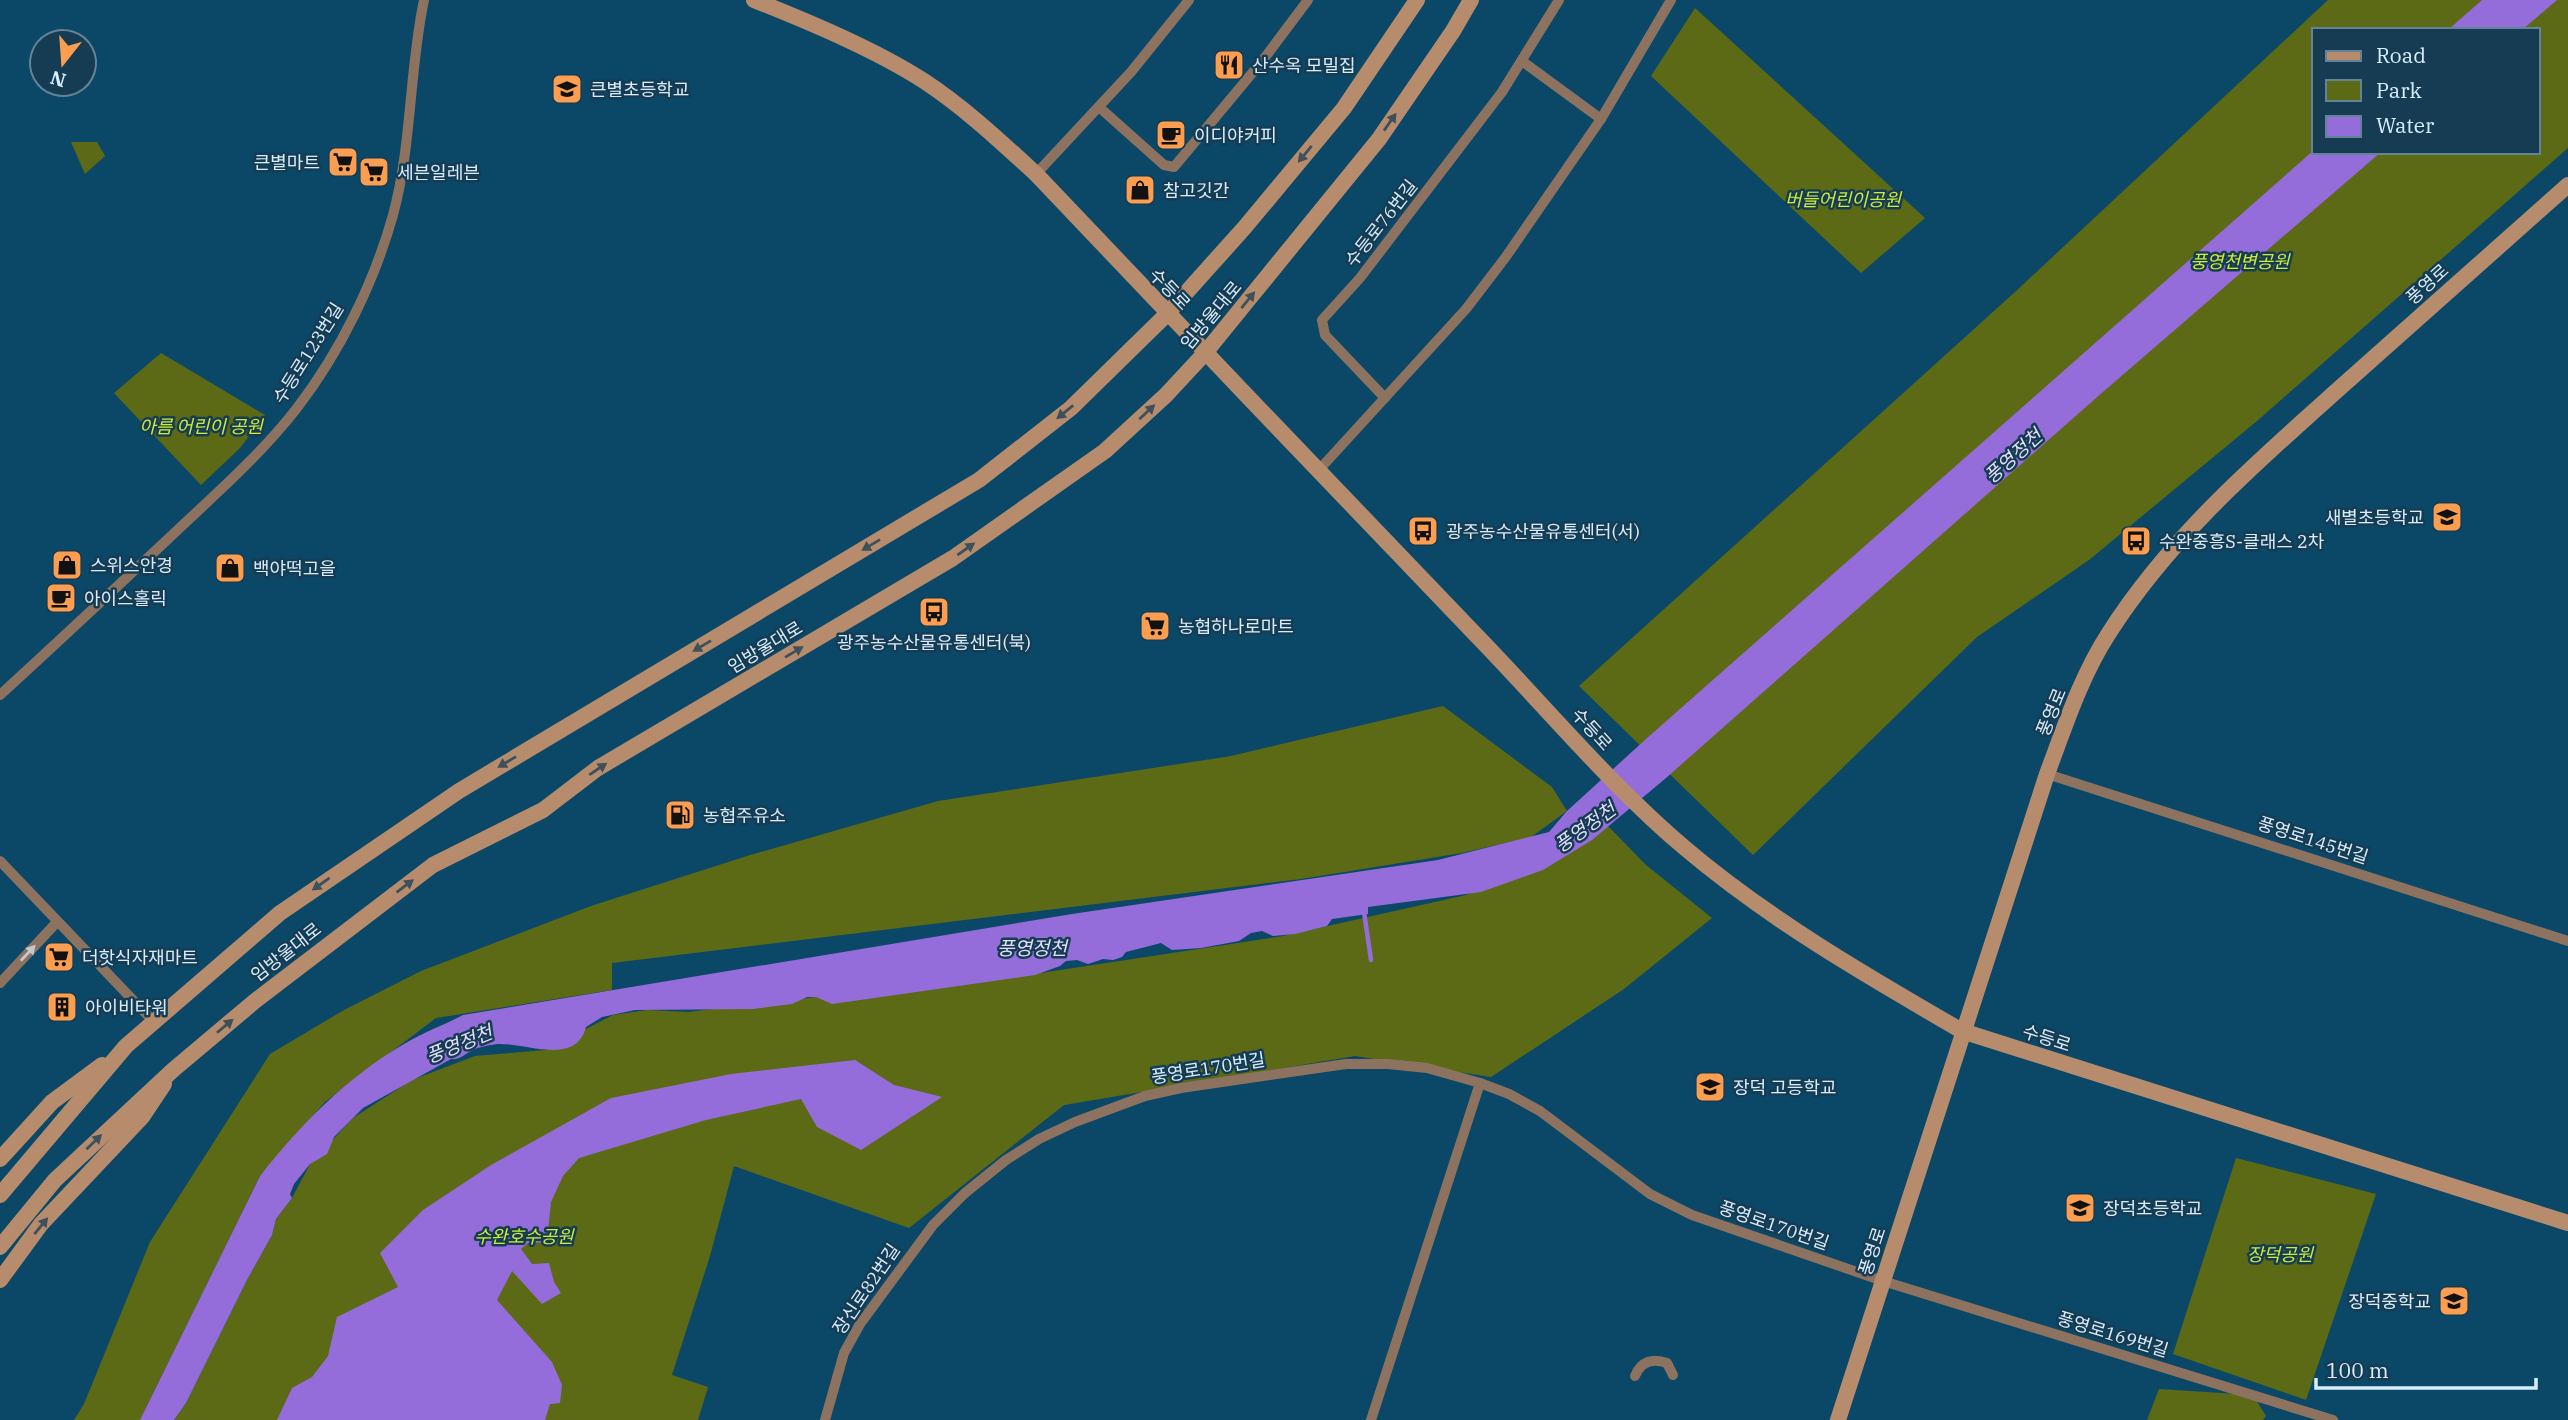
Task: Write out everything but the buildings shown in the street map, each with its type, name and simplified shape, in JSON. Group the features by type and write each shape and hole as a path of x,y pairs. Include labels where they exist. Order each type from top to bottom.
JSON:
{"main road":[{"name":"수등로","path":"754,0 821,28 922,80 987,130 1036,174 1576,740 1620,790 1684,848 1799,932 1962,1031 2568,1223"},
{"name":"임방울대로","path":"0,1195 126,1046 280,913 414,820 979,480 1071,408 1167,314 1236,237 1344,108 1417,0"},
{"name":"임방울대로","path":"0,1247 55,1180 173,1069 266,992 433,865 543,810 598,768 953,558 1105,452 1166,395 1205,353 1379,139 1471,0"},
{"name":"풍영로","path":"1838,1420 2047,774 2092,662 2133,597 2169,551 2249,469 2568,185"},
{"path":"0,1159 52,1101 126,1046"},
{"path":"0,1280 41,1224 142,1117 173,1069"}],"street":[{"name":"수등로123번길","path":"0,695 241,469 296,409 323,369 363,298 393,215 405,154 424,0"},
{"path":"1036,174 1099,107 1189,0"},
{"path":"1099,107 1164,165 1174,167 1263,60 1308,0"},
{"name":"수등로76번길","path":"1385,398 1325,335 1322,320 1360,278 1503,92 1559,0"},
{"path":"1318,471 1466,309 1527,229 1601,119 1671,0"},
{"path":"1522,61 1601,119"},
{"name":"풍영로145번길","path":"2047,774 2568,941"},
{"path":"0,861 153,1021"},
{"path":"0,983 57,922"},
{"name":"풍영로170번길","path":"965,1193 1006,1160 1039,1139 1132,1100 1181,1088 1346,1064 1388,1064 1427,1068 1480,1083 1540,1111 1650,1194 1692,1215 1883,1281"},
{"path":"1371,1420 1480,1083"},
{"name":"장신로82번길","path":"825,1420 844,1353 860,1324 933,1225 965,1193"},
{"name":"풍영로169번길","path":"1883,1281 2333,1420"},
{"path":"1635,1376 1649,1361 1659,1360 1667,1363 1673,1375"}],"green space":[{"name":"풍영천변공원","path":"2328,0 2568,0 2568,148 2257,421 2089,560 1977,637 1753,855 1579,686 2015,292"},
{"name":"버들어린이공원","path":"1695,8 1925,218 1861,273 1651,76"},
{"path":"71,142 97,142 105,156 85,174"},
{"name":"아름 어린이 공원","path":"161,353 265,415 240,448 201,485 114,393"},
{"path":"1443,706 1552,787 1567,811 1531,837 1462,853 1301,879 612,963 612,990 436,1018 325,1102 260,1176 144,1412 149,1420 74,1420 84,1404 150,1242 270,1054 344,1010 421,971 591,906 747,856 938,801 1231,756"},
{"name":"수완호수공원","path":"1608,826 1646,865 1712,918 1624,989 1491,1077 1355,1056 1064,1105 909,1228 734,1166 710,1256 672,1375 708,1387 698,1420 174,1420 186,1403 272,1235 276,1219 292,1198 310,1164 353,1118 412,1080 475,1056 545,1050 613,1015 647,1010 688,1012 982,982 1283,936 1466,895"},
{"name":"장덕공원","path":"2236,1158 2376,1194 2306,1400 2173,1354"},
{"path":"2159,1389 2253,1395 2266,1416 2263,1420 2147,1420"}],"water":[{"path":"2482,0 2557,0 2524,28 2450,28"},
{"name":"풍영정천","path":"2312,152 2312,154 2379,154 2104,391 1666,778 1592,840 1543,870 1481,892 1368,907 1368,914 1332,919 1327,926 1295,934 1273,936 1262,931 1251,933 1239,941 1172,950 1161,943 1126,952 1122,957 1113,960 1103,959 1088,964 1077,960 1066,961 1035,975 832,1004 816,997 807,997 792,1004 753,1009 635,1010 602,1017 586,1027 580,1039 572,1046 560,1049 548,1050 508,1044 484,1046 451,1059 363,1108 334,1137 327,1154 310,1164 294,1184 290,1194 292,1198 276,1219 272,1235 186,1403 174,1420 140,1420 260,1176 308,1120 344,1087 383,1057 411,1040 463,1015 1072,914 1438,860 1549,832 1567,811"},
{"name":"수완호수공원","path":"855,1060 894,1085 942,1097 861,1150 817,1127 801,1099 706,1120 579,1158 563,1176 551,1202 547,1242 528,1243 521,1249 532,1264 549,1263 554,1282 561,1293 542,1304 512,1271 497,1300 552,1362 562,1385 560,1403 550,1404 545,1420 277,1420 292,1388 312,1377 328,1356 337,1317 398,1287 380,1253 423,1210 491,1165 611,1098 731,1074"}],"waterway":[{"path":"1364,912 1371,960"}],"place":[{"name":"산수옥 모밀집","path":"1229,65"},
{"name":"큰별초등학교","path":"567,89"},
{"name":"이디야커피","path":"1171,135"},
{"name":"큰별마트","path":"343,162"},
{"name":"세븐일레븐","path":"374,172"},
{"name":"참고깃간","path":"1140,190"},
{"name":"새별초등학교","path":"2447,517"},
{"name":"광주농수산물유통센터(서)","path":"1423,531"},
{"name":"수완중흥S-클래스 2차","path":"2136,541"},
{"name":"스위스안경","path":"67,565"},
{"name":"백야떡고을","path":"230,568"},
{"name":"아이스홀릭","path":"61,598"},
{"name":"광주농수산물유통센터(북)","path":"934,612"},
{"name":"농협하나로마트","path":"1155,626"},
{"name":"농협주유소","path":"680,815"},
{"name":"더핫식자재마트","path":"59,957"},
{"name":"아이비타워","path":"62,1007"},
{"name":"장덕 고등학교","path":"1710,1087"},
{"name":"장덕초등학교","path":"2080,1208"},
{"name":"장덕중학교","path":"2454,1301"}]}
